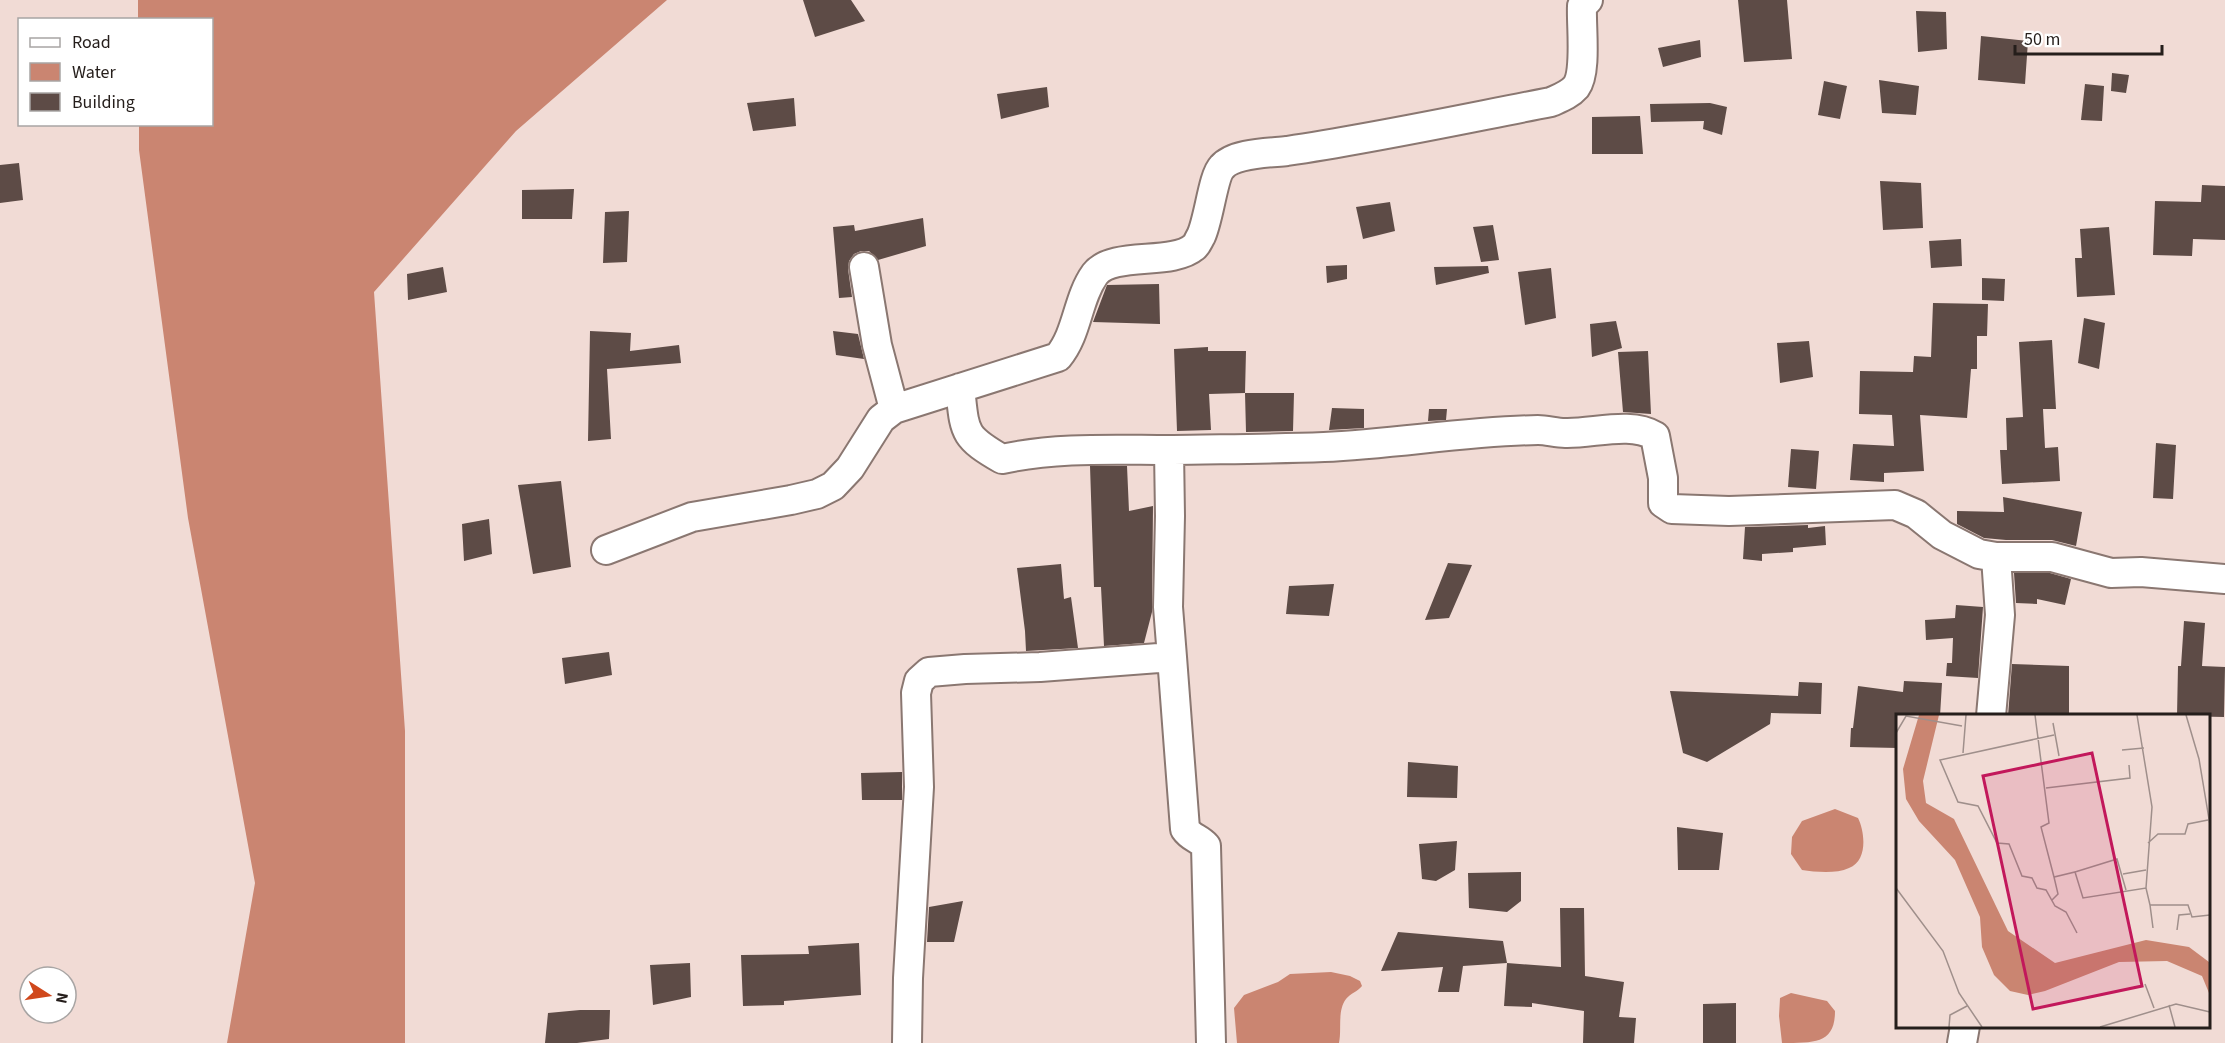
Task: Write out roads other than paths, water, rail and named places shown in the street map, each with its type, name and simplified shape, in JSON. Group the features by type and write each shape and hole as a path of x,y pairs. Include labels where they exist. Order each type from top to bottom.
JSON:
{"street":[{"path":"606,550 692,517 817,494 833,486 850,468 881,419 894,409 1058,357 1067,346 1088,285 1096,272 1108,264 1181,253 1195,247 1206,225 1221,167 1234,158 1311,147 1551,102 1568,94 1577,86 1581,74 1582,6 1588,0"},
{"path":"864,267 877,345 894,409"},
{"path":"960,388 964,428 977,445 1002,459 1030,452 1060,450 1324,447 1406,442 1466,433 1540,430 1564,434 1646,431 1655,436 1663,478 1663,503 1672,509 1729,511 1895,506 1916,514 1942,534 1979,554 1996,557 2052,557 2111,573 2141,572 2225,579"},
{"path":"1169,450 1168,607 1185,829 1190,837 1201,840 1206,846 1211,1043"},
{"path":"1991,714 2000,615 1996,557"},
{"path":"907,1043 908,978 919,787 916,693 919,681 929,672 1040,667 1172,657"},
{"path":"1962,1043 1965,1028"}],"water":[{"path":"138,0 667,0 516,131 374,292 405,731 405,1043 227,1043 255,883 188,518 139,150 139,126 213,126 213,18 138,18"},
{"path":"1835,809 1858,818 1863,838 1862,853 1859,859 1849,868 1838,871 1802,870 1791,854 1792,837 1802,821"},
{"path":"1331,972 1350,976 1360,981 1362,986 1343,1004 1339,1043 1237,1043 1234,1008 1244,995 1278,982 1290,974"},
{"path":"1791,993 1827,1001 1835,1011 1832,1030 1827,1035 1814,1041 1782,1043 1780,998"}]}
